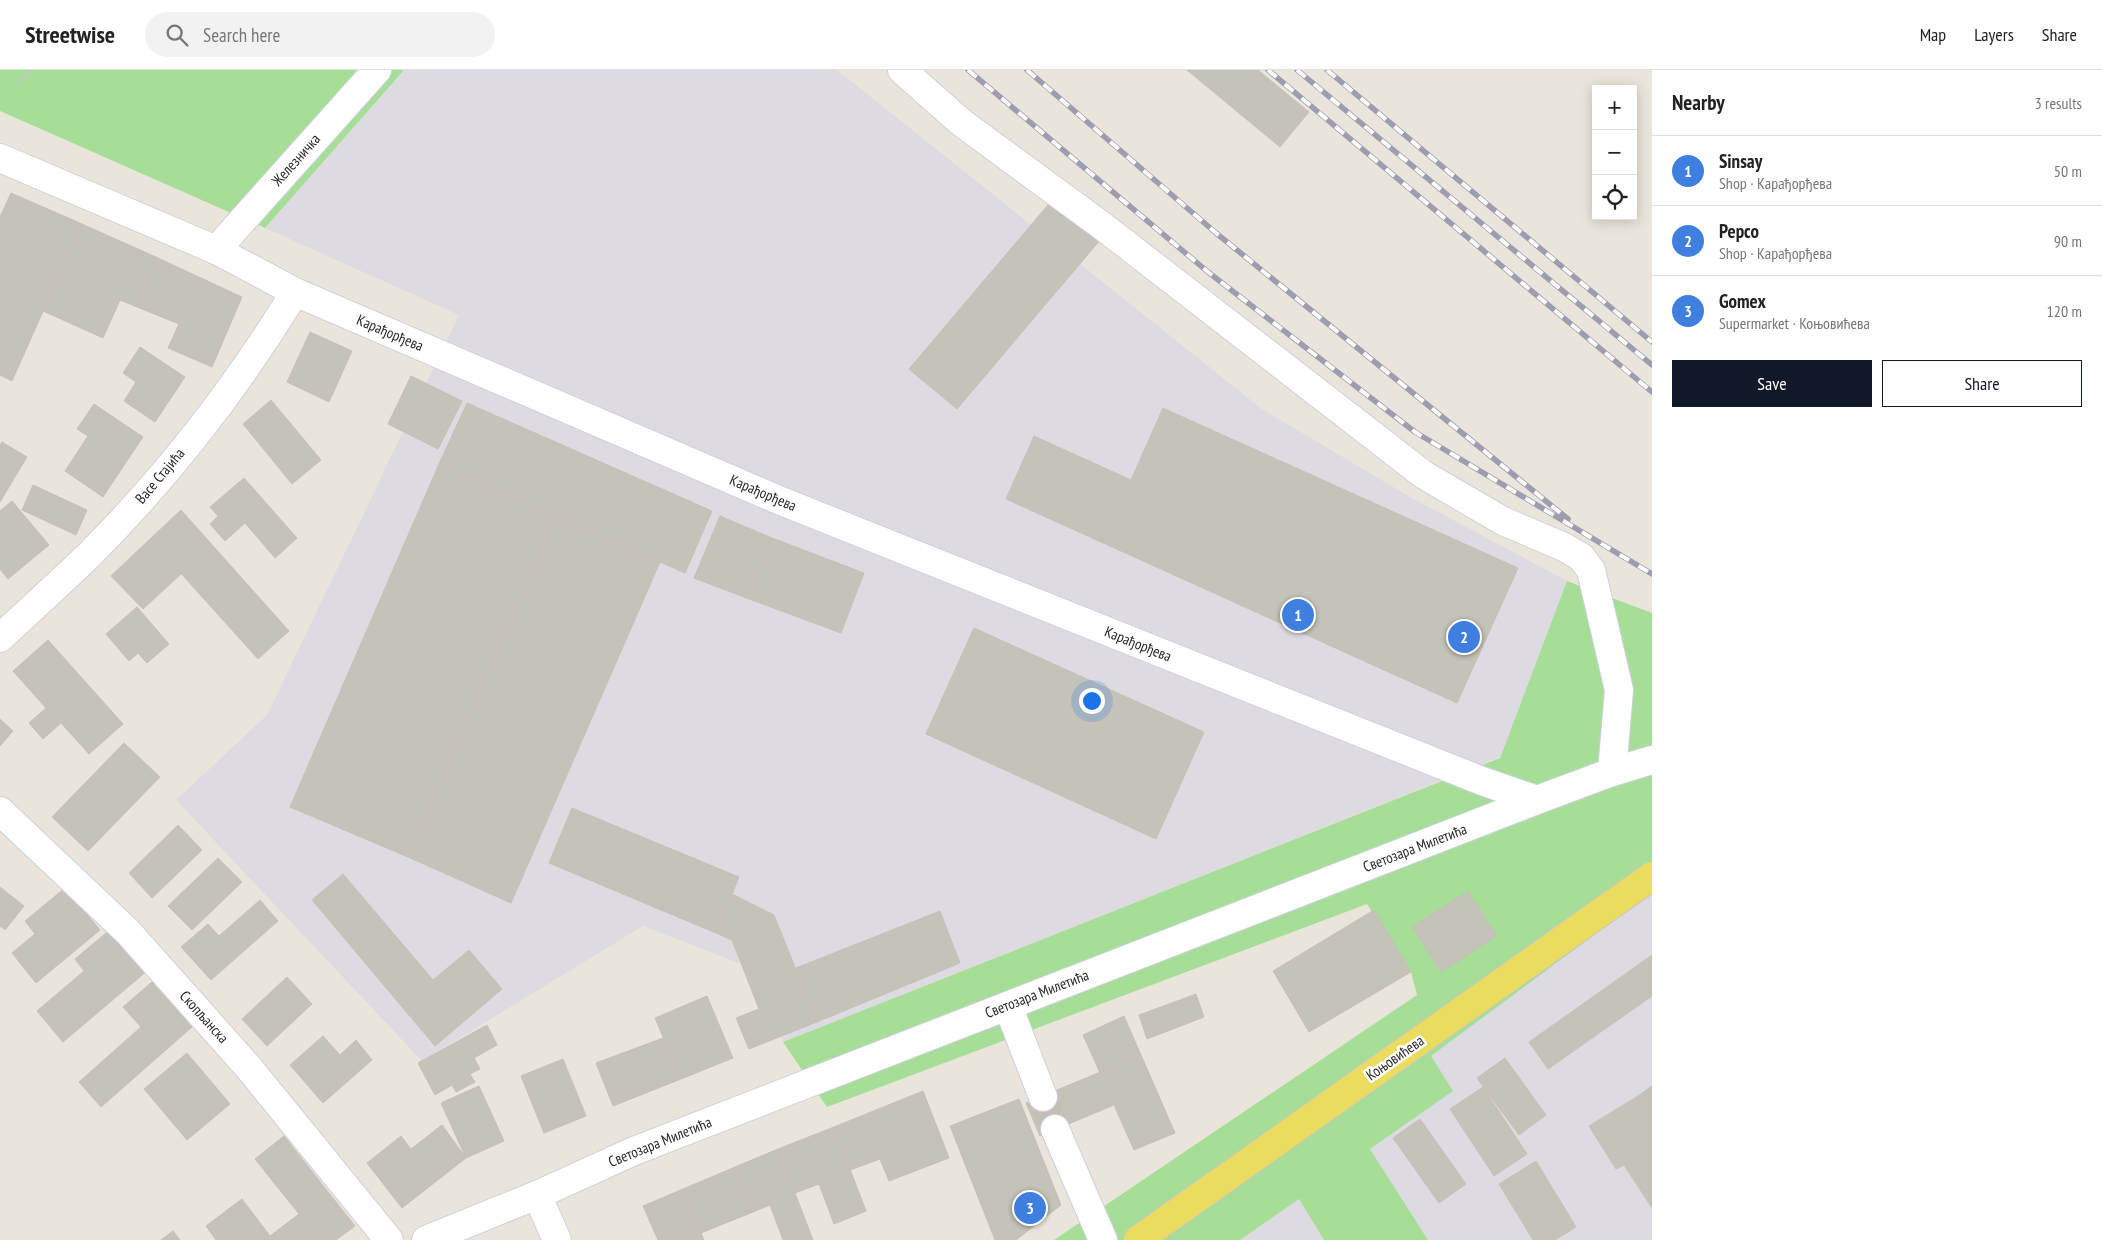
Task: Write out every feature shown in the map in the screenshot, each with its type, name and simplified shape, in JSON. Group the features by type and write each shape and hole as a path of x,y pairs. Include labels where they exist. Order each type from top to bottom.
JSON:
{"main road":[{"name":"Коњовићева","path":"1152,1236 1652,876"}],"street":[{"name":"Железничка","path":"216,250 377,70"},
{"path":"902,70 962,123 1101,225 1424,475 1503,520 1564,547 1581,557 1591,570 1619,690 1612,772"},
{"name":"Карађорђева","path":"0,158 216,250 295,292 781,501 1474,778 1537,800"},
{"name":"Васе Стајића","path":"0,638 89,555 144,496 216,408 261,347 295,292"},
{"name":"Светозара Милетића","path":"426,1240 537,1195 634,1151 1537,800 1612,772 1652,760"},
{"name":"Скопљанска","path":"0,811 128,932 249,1068 389,1240"},
{"path":"1008,1006 1043,1096"},
{"path":"1055,1129 1103,1240"},
{"path":"537,1195 557,1240"}],"path":[{"path":"18,82 33,70"}],"shaded area":[{"path":"404,70 837,70 1262,409 1410,497 1567,581 1500,757 783,1042 744,965 643,926 422,1061 176,800 267,715 459,315 265,228"},
{"path":"1652,892 1652,1240 1428,1240 1370,1149 1452,1091 1430,1056"},
{"path":"1299,1199 1324,1240 1240,1240"}],"green space":[{"path":"0,70 404,70 265,228 0,111"},
{"path":"1567,581 1652,613 1652,892 1431,1056 1453,1091 1370,1149 1428,1240 1324,1240 1299,1199 1240,1240 1054,1240 1417,995 1411,972 1367,904 827,1107 783,1042 1500,758"}],"building":[{"path":"1187,70 1258,70 1309,112 1280,147"},
{"path":"11,193 82,224 12,381 0,375 0,217"},
{"path":"1053,199 1101,239 957,409 909,369"},
{"path":"82,224 158,258 137,307 120,300 103,338 43,311"},
{"path":"158,258 242,297 212,367 168,348 179,324 137,307"},
{"path":"310,332 352,351 329,402 287,382"},
{"path":"140,347 185,377 155,422 124,401 136,382 123,373"},
{"path":"411,376 462,401 438,449 388,424"},
{"path":"271,400 321,460 292,484 243,424"},
{"path":"467,403 712,511 685,573 439,464"},
{"path":"94,404 143,437 103,497 65,471 88,436 77,429"},
{"path":"1163,408 1518,568 1457,703 1006,499 1034,436 1131,480"},
{"path":"2,442 27,457 0,502 0,445"},
{"path":"439,464 557,517 408,857 290,807"},
{"path":"244,478 297,538 275,558 245,523 225,541 210,524 218,516 210,507"},
{"path":"33,485 87,510 76,535 22,510"},
{"path":"12,501 49,545 8,579 0,569 0,511"},
{"path":"181,510 289,631 258,659 150,539"},
{"path":"720,516 772,538 749,599 694,578"},
{"path":"557,517 660,562 511,903 408,857"},
{"path":"772,538 864,573 841,633 749,599"},
{"path":"150,539 181,574 143,609 111,576"},
{"path":"137,607 169,644 147,663 138,653 129,661 106,634"},
{"path":"974,628 1204,732 1156,839 926,734"},
{"path":"48,640 123,724 89,754 61,723 43,739 29,723 46,708 13,671"},
{"path":"0,719 13,731 0,746"},
{"path":"124,743 160,777 88,851 52,817"},
{"path":"572,808 739,877 716,933 549,863"},
{"path":"178,825 202,850 152,898 129,873"},
{"path":"218,858 242,882 192,930 168,906"},
{"path":"343,874 433,980 469,950 502,989 435,1046 312,900"},
{"path":"0,887 24,906 5,930 0,926"},
{"path":"65,888 100,930 36,983 12,953 35,934 25,921"},
{"path":"1468,891 1497,936 1441,972 1412,927"},
{"path":"732,894 774,915 817,1022 749,1049 736,1018 759,1009 732,940 716,933"},
{"path":"260,900 278,921 211,980 181,947 208,924 219,936"},
{"path":"1374,910 1411,972 1309,1032 1273,971"},
{"path":"940,911 960,963 817,1022 796,968"},
{"path":"112,928 148,970 63,1042 37,1011 84,971 75,959"},
{"path":"1652,955 1652,996 1548,1069 1529,1042"},
{"path":"287,977 312,1004 267,1046 242,1019"},
{"path":"152,982 192,1027 101,1107 79,1082 141,1027 123,1007"},
{"path":"1196,994 1204,1017 1147,1039 1139,1015"},
{"path":"707,996 733,1058 681,1079 655,1018"},
{"path":"1124,1016 1141,1055 1100,1073 1083,1035"},
{"path":"487,1025 497,1045 474,1058 480,1069 470,1074 475,1082 456,1092 452,1085 435,1095 418,1063"},
{"path":"323,1036 340,1055 356,1040 372,1060 323,1103 290,1065"},
{"path":"663,1038 681,1079 613,1106 596,1063"},
{"path":"187,1053 230,1104 187,1140 144,1089"},
{"path":"1141,1055 1175,1133 1134,1150 1114,1105 1040,1136 1026,1103"},
{"path":"1505,1058 1546,1115 1519,1135 1477,1078"},
{"path":"563,1059 586,1116 544,1133 521,1076"},
{"path":"479,1086 504,1141 466,1158 441,1103"},
{"path":"1652,1086 1652,1119 1638,1096"},
{"path":"1483,1087 1527,1154 1494,1176 1450,1109"},
{"path":"923,1091 949,1158 889,1181 880,1159 850,1170 834,1127"},
{"path":"1638,1096 1652,1119 1652,1208 1624,1165 1616,1169 1589,1126"},
{"path":"1019,1099 1061,1205 1016,1240 995,1240 950,1126"},
{"path":"1420,1119 1466,1184 1439,1203 1393,1138"},
{"path":"442,1125 466,1158 402,1208 367,1163 401,1136 411,1149"},
{"path":"834,1127 866,1211 834,1224 819,1184 795,1193 778,1149"},
{"path":"284,1136 355,1226 336,1240 273,1240 270,1236 299,1214 255,1159"},
{"path":"778,1149 813,1240 783,1240 770,1205 753,1212 735,1167"},
{"path":"1536,1161 1576,1227 1555,1240 1533,1240 1499,1184"},
{"path":"735,1167 753,1212 701,1233 683,1189"},
{"path":"683,1189 704,1240 658,1240 643,1206"},
{"path":"242,1199 273,1240 216,1240 206,1226"},
{"path":"173,1231 180,1240 161,1240"}],"tunnel":[{"path":"1043,1097 1055,1129"}],"railway":[{"path":"968,70 1208,272 1415,432 1652,574"},
{"path":"1027,70 1216,233 1568,519"},
{"path":"1268,70 1652,392"},
{"path":"1297,70 1652,365"},
{"path":"1327,70 1652,342"}],"place":[{"name":"Sinsay","path":"1298,615"},
{"name":"Pepco","path":"1464,637"},
{"name":"Gomex","path":"1030,1208"}]}
